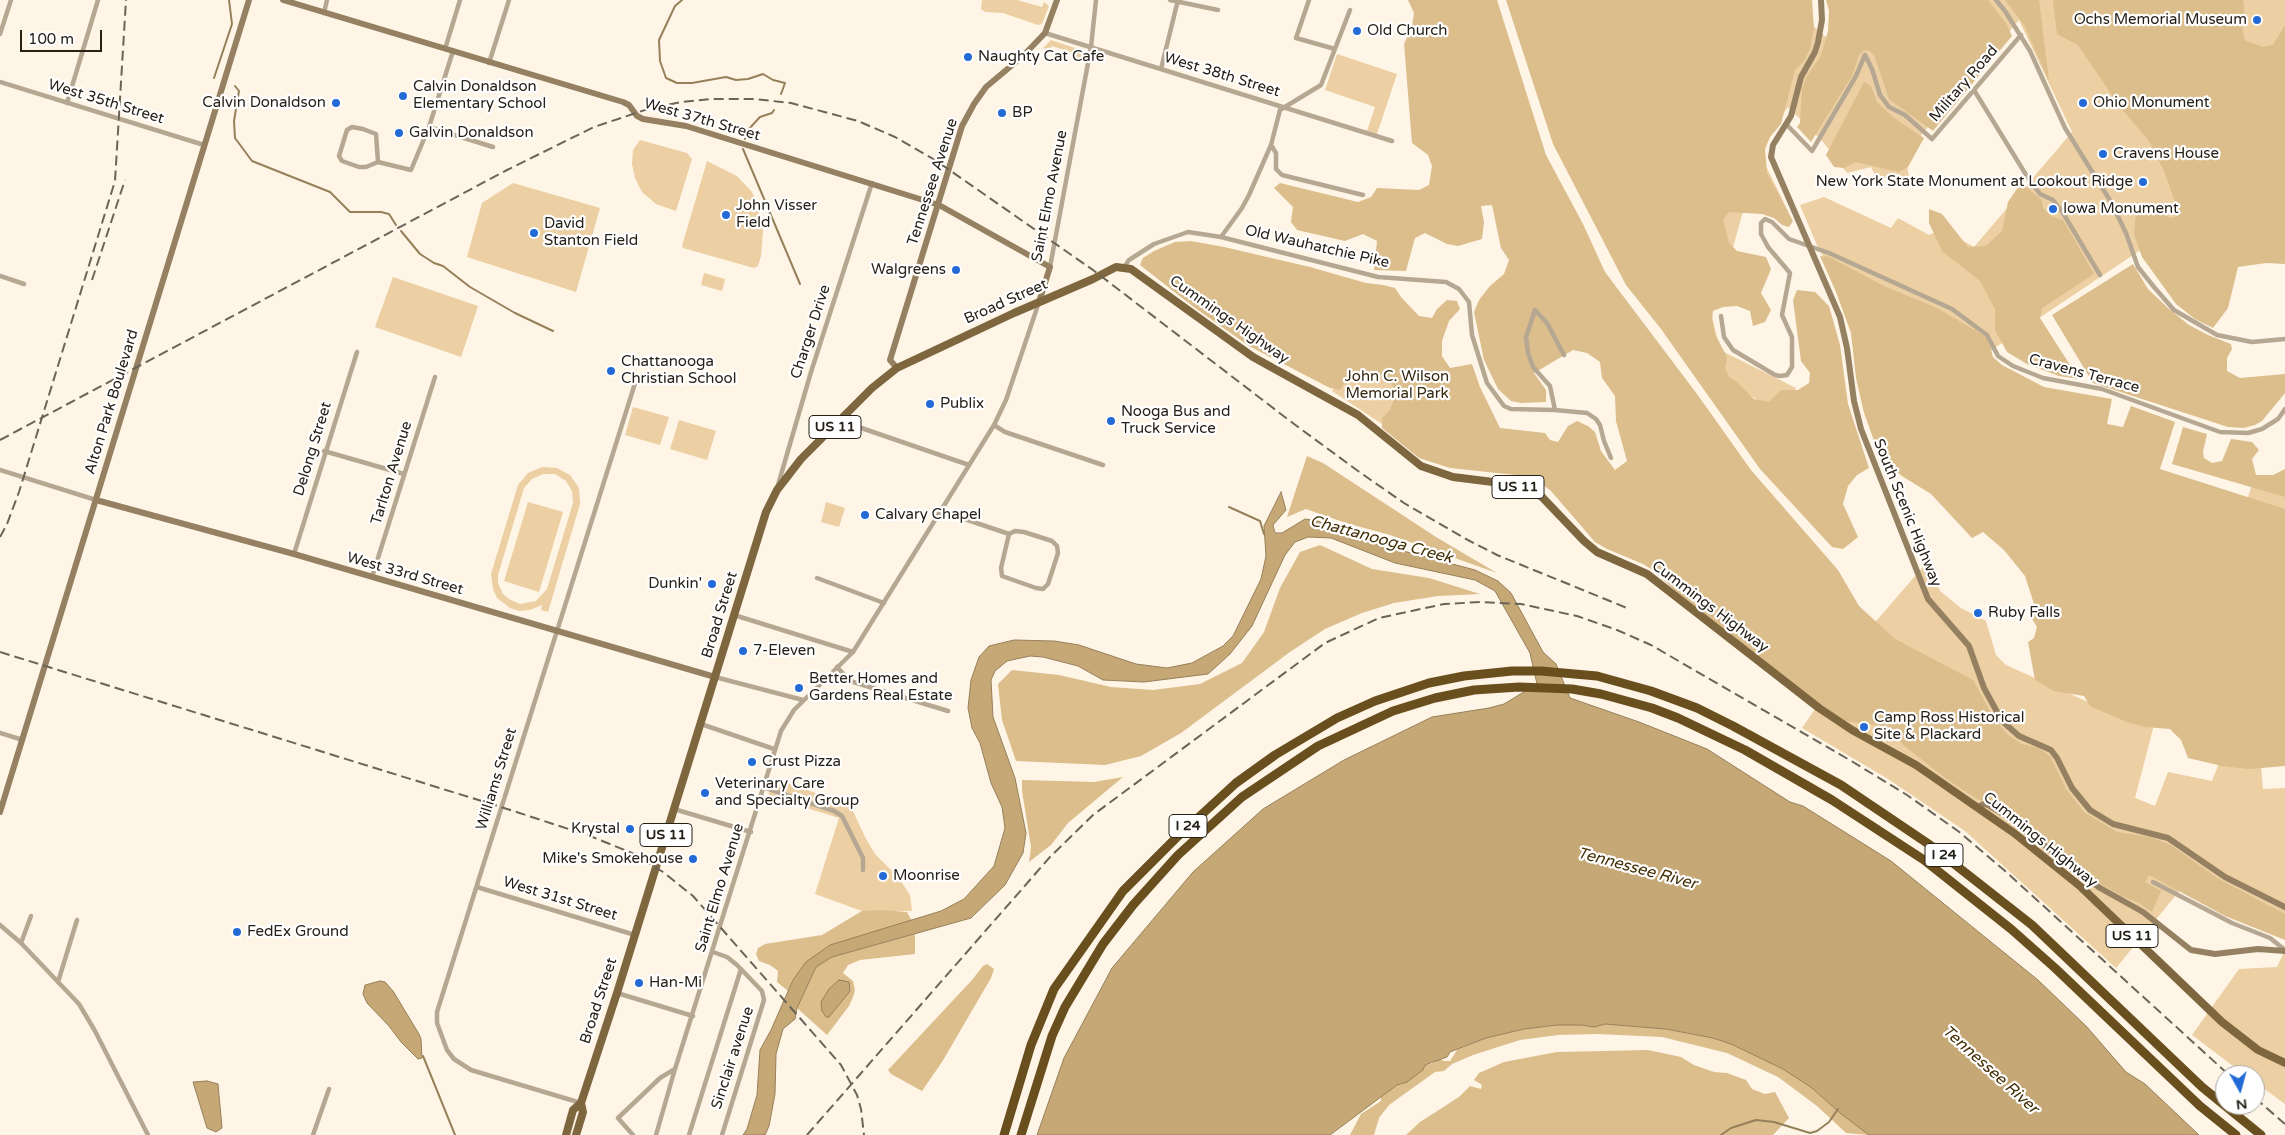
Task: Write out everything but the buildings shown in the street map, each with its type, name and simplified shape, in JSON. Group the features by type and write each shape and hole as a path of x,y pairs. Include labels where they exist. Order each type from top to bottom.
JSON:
{"highway":[{"name":"I 24","path":"1004,1135 1031,1045 1054,989 1123,891 1175,838 1244,778 1275,755 1337,718 1376,701 1429,683 1464,676 1512,671 1567,672 1597,676 1643,688 1697,708 1790,756 1841,785 1896,821 1976,880 2032,926 2202,1087 2261,1135"},
{"name":"I 24","path":"1021,1135 1052,1036 1065,1007 1103,944 1132,905 1178,855 1235,804 1280,770 1318,746 1393,711 1435,698 1474,690 1519,687 1572,689 1629,700 1678,718 1784,771 1875,827 1924,860 2011,929 2055,968 2192,1100 2236,1135"}],"main road":[{"name":"Alton Park Boulevard","path":"0,812 249,0"},
{"name":"West 37th Street","path":"283,0 623,102 629,105 637,116 643,118 686,126 939,205 1050,268"},
{"name":"Tennessee Avenue","path":"897,368 890,360 962,126 986,87 1023,56 1045,33 1057,0"},
{"name":"South Scenic Highway","path":"1821,0 1822,20 1818,42 1798,85 1793,109 1787,125 1773,145 1771,158 1843,330 1860,429 1928,600 1968,646 1982,682 2002,721 2018,736 2041,744 2050,750 2057,758 2084,805 2101,818 2121,827 2168,838 2225,877 2285,907"},
{"name":"Broad Street","path":"566,1135 574,1110 580,1103 617,994 766,512 777,490 801,459 872,388 897,368 1108,270 1124,267"},
{"name":"Cummings Highway","path":"1124,267 1131,269 1253,357 1358,415 1421,466 1453,477 1509,484 1529,490 1542,497 1597,552 1647,574 1806,699 1852,730 1916,765 2021,838 2073,881 2206,1008 2262,1053 2285,1062"},
{"name":"Saint Elmo Avenue","path":"1039,302 1050,268"},
{"name":"West 33rd Street","path":"95,502 294,554 715,677"},
{"path":"1978,807 1984,804 1988,805 2008,817 2100,888 2143,912 2191,950 2215,954 2258,949 2285,950"},
{"name":"Broad Street","path":"576,1135 583,1112 580,1103"}],"street":[{"path":"0,34 11,0"},
{"path":"68,103 98,0"},
{"path":"324,13 327,0"},
{"path":"445,49 460,0"},
{"path":"490,63 509,0"},
{"name":"Saint Elmo Avenue","path":"1050,268 1091,47 1096,0"},
{"path":"1170,0 1218,10"},
{"path":"1308,0 1296,38 1335,49"},
{"path":"1996,0 2021,35 2065,128 2111,202 2126,233 2138,267 2154,287 2174,310 2217,335 2252,342 2285,339"},
{"path":"1161,68 1178,1"},
{"path":"1221,237 1242,208 1271,144 1280,110 1321,85 1350,10"},
{"name":"West 38th Street","path":"1045,33 1392,141"},
{"name":"Military Road","path":"1787,125 1812,151 1856,76 1865,55 1872,69 1880,95 1889,107 1905,115 1932,139 2021,35"},
{"path":"378,162 376,134 352,127 346,130 339,156 342,161 359,167 366,167 378,162 411,170 429,126 453,51"},
{"name":"West 35th Street","path":"0,82 204,145"},
{"path":"1974,90 2028,178 2040,194 2053,200 2063,213 2100,275"},
{"path":"429,126 492,147"},
{"path":"1271,144 1276,152 1276,169 1282,175 1362,195"},
{"name":"Charger Drive","path":"777,490 811,372 872,183"},
{"name":"Cravens Terrace","path":"1721,316 1724,337 1734,350 1775,374 1780,376 1787,375 1792,367 1792,337 1782,315 1790,273 1761,234 1761,223 1764,219 1772,222 1790,239 1810,248 1828,253 1952,309 1987,335 1998,356 2013,366 2043,378 2102,389 2220,432 2248,434 2262,429 2278,419 2285,409"},
{"name":"Old Wauhatchie Pike","path":"1124,267 1129,260 1154,244 1188,232 1221,237 1378,277 1446,282 1460,289 1469,302 1472,335 1487,383 1504,406 1511,409 1588,413 1596,418 1611,458"},
{"path":"0,276 24,284"},
{"name":"Saint Elmo Avenue","path":"656,1135 675,1069 751,832 774,749 787,719 803,700 853,652 994,426 1006,400 1039,302"},
{"path":"1555,410 1550,386 1533,367 1528,353 1526,337 1535,310 1547,323 1564,355"},
{"name":"Delong Street","path":"294,554 324,451 357,352"},
{"name":"Tarlton Avenue","path":"372,577 435,377"},
{"name":"Williams Street","path":"580,1103 471,1070 454,1059 447,1050 436,1023 437,1012 636,377"},
{"path":"841,421 969,465"},
{"path":"994,426 1005,432 1103,465"},
{"path":"324,451 404,474"},
{"name":"West 33rd Street","path":"0,470 95,502"},
{"path":"941,511 1009,534 1015,531 1024,532 1052,541 1057,546 1058,553 1048,584 1043,589 1002,576 1001,568 1009,534"},
{"path":"817,578 884,603"},
{"path":"734,615 853,652"},
{"path":"837,667 850,681 948,711"},
{"name":"West 33rd Street","path":"715,677 803,700"},
{"path":"700,724 774,749"},
{"path":"0,733 23,740"},
{"path":"763,787 834,811 842,816 863,858 863,870"},
{"path":"674,809 751,832"},
{"path":"2153,882 2232,924 2270,938 2285,950"},
{"name":"West 31st Street","path":"477,886 635,935"},
{"path":"21,943 30,916"},
{"path":"58,982 77,920"},
{"path":"0,925 21,943 79,1004 95,1031 148,1135"},
{"name":"Sinclair avenue","path":"713,952 727,957 740,969 762,991 764,1000 722,1135"},
{"path":"689,1135 740,969"},
{"path":"617,994 693,1016"},
{"path":"633,1135 618,1118 660,1078 675,1069"},
{"path":"313,1135 329,1088"}],"green space":[{"path":"982,0 1017,0 1042,7 1044,2 1049,6 1042,24 1038,25 1003,13 985,12 981,9"},
{"name":"John C. Wilson Memorial Park","path":"1408,0 1497,0 1546,155 1583,224 1605,272 1697,394 1751,470 1838,570 1859,606 1895,639 1973,680 1995,720 2008,735 2022,744 2038,748 2050,756 2066,789 2084,812 2117,832 2150,837 2171,845 2217,878 2285,914 2285,940 2225,916 2149,875 2145,882 2161,891 2152,912 2139,903 2104,886 2004,808 1977,799 1948,780 1903,745 1894,731 1877,725 1846,721 1810,697 1690,605 1654,571 1595,542 1551,491 1538,481 1525,476 1450,468 1419,458 1382,428 1382,418 1390,410 1397,392 1391,383 1356,374 1345,381 1340,390 1330,388 1249,346 1195,308 1140,265 1143,258 1154,251 1175,242 1191,241 1310,267 1366,283 1395,288 1419,316 1432,318 1437,309 1447,300 1457,301 1460,309 1449,321 1442,341 1442,356 1450,368 1472,364 1480,387 1500,428 1545,433 1550,440 1558,442 1568,426 1577,421 1595,432 1601,451 1615,470 1627,461 1616,421 1615,396 1602,378 1600,362 1587,353 1573,350 1534,373 1546,390 1546,402 1521,403 1511,401 1498,389 1484,360 1474,312 1479,300 1490,286 1504,274 1509,260 1501,248 1492,205 1481,206 1484,222 1482,239 1458,246 1447,244 1425,233 1415,238 1406,271 1374,270 1377,241 1363,234 1345,241 1297,230 1291,222 1293,207 1274,188 1280,183 1358,202 1371,197 1377,188 1419,190 1429,185 1432,166 1428,155 1412,143 1404,44 1412,27 1414,13"},
{"path":"1506,0 1812,0 1814,28 1810,49 1804,61 1795,70 1781,124 1770,137 1765,149 1767,173 1793,221 1789,227 1782,225 1774,218 1762,214 1729,212 1723,220 1729,243 1737,251 1766,257 1771,269 1761,293 1771,310 1765,322 1753,326 1750,311 1737,306 1723,307 1713,311 1712,320 1715,334 1727,357 1725,368 1729,377 1736,381 1754,399 1769,402 1781,390 1798,390 1809,383 1810,373 1801,361 1793,300 1797,290 1815,292 1829,306 1840,345 1848,404 1869,468 1857,475 1848,486 1843,504 1858,537 1843,549 1832,547 1760,469 1661,329 1626,285 1553,144"},
{"path":"1524,0 1813,26 1826,37 1875,50 1908,0 2285,0 2285,250 2142,249 1987,353 1858,324 1816,243 1800,205 1824,197 1891,228 1898,218 1929,235 1942,229 1974,247 2072,132 2019,20 1905,154 1909,177 1876,177 1871,167 1847,173 1824,143 1788,107 1768,135 1762,158 1788,211 1787,216 1747,197 1732,251"},
{"path":"1826,0 1988,0 2006,23 2012,36 1933,131 1889,99 1874,55 1870,51 1864,50 1859,55 1852,76 1811,142 1797,127 1800,123 1802,89 1807,76 1821,56 1828,31 1829,11"},
{"path":"2005,0 2039,0 2049,81 2024,25"},
{"path":"2053,0 2243,0 2245,17 2242,26 2244,37 2246,41 2263,47 2273,45 2285,25 2285,264 2266,263 2238,267 2228,308 2213,328 2195,319 2176,304 2142,257 2134,234 2136,215 2147,211 2160,211 2170,218 2178,216 2165,173 2149,141 2120,107 2078,45 2057,34"},
{"path":"1051,40 1084,51 1082,60 1074,58 1074,53 1052,46 1050,50 1043,48"},
{"path":"1337,54 1397,74 1377,134 1367,131 1375,107 1325,90"},
{"path":"1864,82 1871,86 1877,102 1894,118 1924,138 1908,167 1899,172 1855,162 1844,168 1834,167 1826,155"},
{"path":"640,140 687,153 692,159 676,211 656,204 642,192 635,178 632,164 633,150"},
{"name":"John Visser Field","path":"707,161 737,176 752,192 756,201 763,231 761,256 758,266 754,268 683,248 682,246"},
{"name":"David Stanton Field","path":"513,183 600,208 576,292 467,257 482,203"},
{"path":"2021,183 2042,200 2043,208 2051,216 2063,220 2094,274 2042,308 2040,318 2079,379 2059,376 2027,364 2007,352 1995,330 1995,309 1980,281 1942,251 1929,223 1929,209 1942,214 1968,247 1986,246 2002,231 2008,202"},
{"path":"1820,256 1829,257 1886,287 1937,308 1983,335 1989,341 1993,357 2002,365 2044,387 2112,399 2107,424 2123,427 2131,406 2175,422 2160,469 2285,509 2285,766 2249,769 2222,766 2188,758 2181,740 2170,729 2145,727 2127,722 2090,706 2084,696 2054,691 2035,680 2028,642 2034,638 2037,627 2031,617 2034,604 2025,576 2004,550 1983,532 1972,538 1931,494 1902,476 1884,460 1876,446 1864,413 1856,378 1851,333"},
{"path":"2133,264 2148,289 2168,308 2189,325 2231,344 2232,349 2227,358 2227,371 2240,378 2285,374 2285,393 2262,421 2244,428 2228,427 2093,383 2052,315"},
{"path":"704,273 725,279 722,291 701,285"},
{"path":"393,277 478,306 461,357 375,327"},
{"path":"1710,308 1720,350 1796,388 1780,414 1705,367"},
{"name":"John C. Wilson Memorial Park","path":"1434,348 1388,428 1332,391 1347,367"},
{"path":"633,407 669,417 660,445 625,435"},
{"path":"679,420 716,431 707,460 670,449"},
{"path":"2183,427 2207,434 2203,452 2204,458 2212,463 2222,461 2231,439 2252,442 2259,450 2252,459 2256,475 2273,475 2285,469 2285,497 2172,464"},
{"path":"1307,456 1323,463 1436,537 1497,573 1390,535 1346,523 1306,509 1287,517"},
{"path":"542,467 557,468 570,475 579,488 580,504 548,612 541,610 542,605 530,610 519,611 510,608 497,598 493,589 491,574 518,485 528,473","holes":["543,474 555,474 566,481 572,491 573,503 547,589 536,601 520,604 503,594 498,583 498,575 524,488 532,479"]},
{"path":"2254,477 2285,486 2285,760 2261,765 2263,789 2285,788 2285,930 2190,878 2116,968 1965,831 1888,779 1802,728 1877,620 1929,560 1940,591 1961,608 1986,621 1996,655 2006,665 2088,702 2155,721 2135,798 2155,806 2168,772 2212,781 2232,729 2211,625"},
{"path":"528,502 563,512 539,592 504,581"},
{"path":"826,502 845,508 839,527 821,522"},
{"path":"1320,545 1372,569 1429,578 1480,594 1438,596 1394,603 1362,613 1325,629 1290,652 1181,733 1141,756 1105,765 1016,761 1002,720 998,684 1012,670 1059,675 1111,687 1153,690 1200,684 1242,663 1264,632 1280,588 1300,552"},
{"path":"1123,777 1068,823 1051,845 1029,862 1031,847 1022,780 1094,782"},
{"path":"773,778 850,805 875,854 898,877 910,895 912,911 862,911 815,894 839,818 768,796"},
{"path":"862,911 907,912 912,921 830,945 793,980 788,991 777,982 778,971 770,965 759,961 756,954 758,948 765,944 822,935"},
{"path":"915,934 915,954 860,960 848,965 843,973 853,981 855,990 853,997 849,1006 827,1035 797,1008 816,967 832,957"},
{"path":"2285,950 2285,1104 2265,1089 2265,1065 2232,1065 2192,1035 2239,969 2277,967"},
{"path":"987,964 994,969 991,978 942,1062 922,1091 891,1074 888,1070 983,966"},
{"path":"1605,1024 1666,1029 1713,1038 1731,1044 1783,1069 1812,1088 1869,1135 1846,1133 1817,1106 1778,1077 1727,1053 1662,1037 1597,1034 1558,1035 1520,1040 1473,1055 1452,1064 1444,1071 1435,1072 1389,1105 1379,1118 1374,1135 1350,1135 1361,1114 1381,1101 1381,1097 1423,1070 1425,1065 1440,1059 1450,1061 1457,1050 1486,1038 1524,1029 1557,1025 1594,1027"},
{"path":"1648,1050 1681,1057 1694,1065 1746,1080 1752,1089 1765,1094 1775,1092 1789,1118 1773,1135 1406,1135 1420,1122 1459,1097 1470,1086 1481,1089 1482,1085 1474,1080 1479,1073 1504,1062 1557,1052"}],"water":[{"name":"Tennessee River","path":"1281,492 1286,510 1273,525 1275,533 1282,533 1305,519 1318,521 1362,540 1475,570 1498,581 1511,593 1543,652 1556,664 1570,698 1639,722 1707,749 1790,802 1803,806 1891,861 2038,980 2087,1027 2126,1072 2145,1084 2199,1135 1869,1135 1812,1088 1783,1069 1731,1044 1713,1038 1666,1029 1605,1024 1594,1027 1557,1025 1524,1029 1486,1038 1450,1052 1447,1057 1425,1065 1423,1070 1407,1082 1397,1085 1330,1135 1037,1135 1064,1058 1112,968 1193,872 1263,809 1344,760 1432,717 1504,704 1537,684 1530,653 1495,591 1475,580 1395,563 1331,538 1308,537 1295,542 1285,555 1252,626 1230,654 1208,674 1144,682 1103,680 1078,666 1043,657 1030,656 1007,661 995,671 991,680 993,717 1015,778 1026,833 1023,853 1005,885 971,918 832,957 816,967 797,1008 795,1019 783,1029 776,1054 775,1094 769,1126 765,1135 743,1135 747,1129 757,1095 760,1050 793,980 806,962 830,945 941,911 964,899 994,866 1005,828 1002,807 991,783 980,743 972,728 968,708 971,680 979,657 989,646 1014,640 1054,641 1079,645 1136,664 1167,668 1192,663 1223,646 1233,636 1261,579 1266,556 1264,526"},
{"path":"839,980 849,982 850,991 829,1017 826,1017 822,1011 821,1002 829,989"},
{"path":"380,981 385,982 393,991 419,1034 422,1058 418,1059 401,1042 367,1003 363,994 365,985"},
{"path":"207,1081 218,1084 222,1128 216,1132 207,1128 193,1082"}],"waterway":[{"path":"214,78 232,24 229,0"},
{"path":"682,0 675,6 659,40 660,61 666,78 677,83 692,83 726,77 736,80 748,79 763,74 773,80 785,83 781,94"},
{"path":"235,86 239,91 234,121 235,138 252,161 330,192 350,212 381,212 389,214 396,225"},
{"path":"745,139 747,131 760,117 772,113 774,110"},
{"path":"743,149 800,284"},
{"path":"401,231 420,254 434,263 443,266 470,287 515,313 553,331"},
{"path":"1229,507 1260,521 1264,534"},
{"path":"423,1056 455,1135"},
{"path":"1721,1135 1731,1128 1756,1120 1774,1122 1810,1133 1817,1131 1829,1122 1838,1109"}],"railway":[{"path":"0,537 19,492 115,181 126,0"},
{"path":"0,440 507,170 594,127 651,108 682,102 712,99 754,99 791,103 858,121 895,137 935,160 1093,270 1290,421 1404,503 1497,555 1627,608"},
{"path":"92,280 125,180"},
{"path":"807,1135 1050,857 1093,815 1325,643 1379,618 1444,604 1481,602 1521,604 1577,616 1617,630 1651,645 1907,795 1958,831 2004,870 2218,1065"},
{"path":"0,652 501,807 590,836 632,853 663,872 693,896 841,1065 857,1095 861,1109 864,1135"},
{"path":"2265,1107 2285,1124"}],"place":[{"name":"Ochs Memorial Museum","path":"2257,20"},
{"name":"Old Church","path":"1357,31"},
{"name":"Naughty Cat Cafe","path":"968,57"},
{"name":"Calvin Donaldson Elementary School","path":"403,96"},
{"name":"Calvin Donaldson","path":"336,103"},
{"name":"Ohio Monument","path":"2083,103"},
{"name":"BP","path":"1002,113"},
{"name":"Galvin Donaldson","path":"399,133"},
{"name":"Cravens House","path":"2103,154"},
{"name":"New York State Monument at Lookout Ridge","path":"2143,182"},
{"name":"Iowa Monument","path":"2053,209"},
{"name":"John Visser Field","path":"726,215"},
{"name":"David Stanton Field","path":"534,233"},
{"name":"Walgreens","path":"956,270"},
{"name":"Chattanooga Christian School","path":"611,371"},
{"name":"Publix","path":"930,404"},
{"name":"Nooga Bus and Truck Service","path":"1111,421"},
{"name":"Calvary Chapel","path":"865,515"},
{"name":"Dunkin'","path":"712,584"},
{"name":"Ruby Falls","path":"1978,613"},
{"name":"7-Eleven","path":"743,651"},
{"name":"Better Homes and Gardens Real Estate","path":"799,688"},
{"name":"Camp Ross Historical Site & Plackard","path":"1864,727"},
{"name":"Crust Pizza","path":"752,762"},
{"name":"Veterinary Care and Specialty Group","path":"705,793"},
{"name":"Krystal","path":"630,829"},
{"name":"Mike's Smokehouse","path":"693,859"},
{"name":"Moonrise","path":"883,876"},
{"name":"FedEx Ground","path":"237,932"},
{"name":"Han-Mi","path":"639,983"}],"water label":[{"name":"Chattanooga Creek","path":"1381,540"}]}
